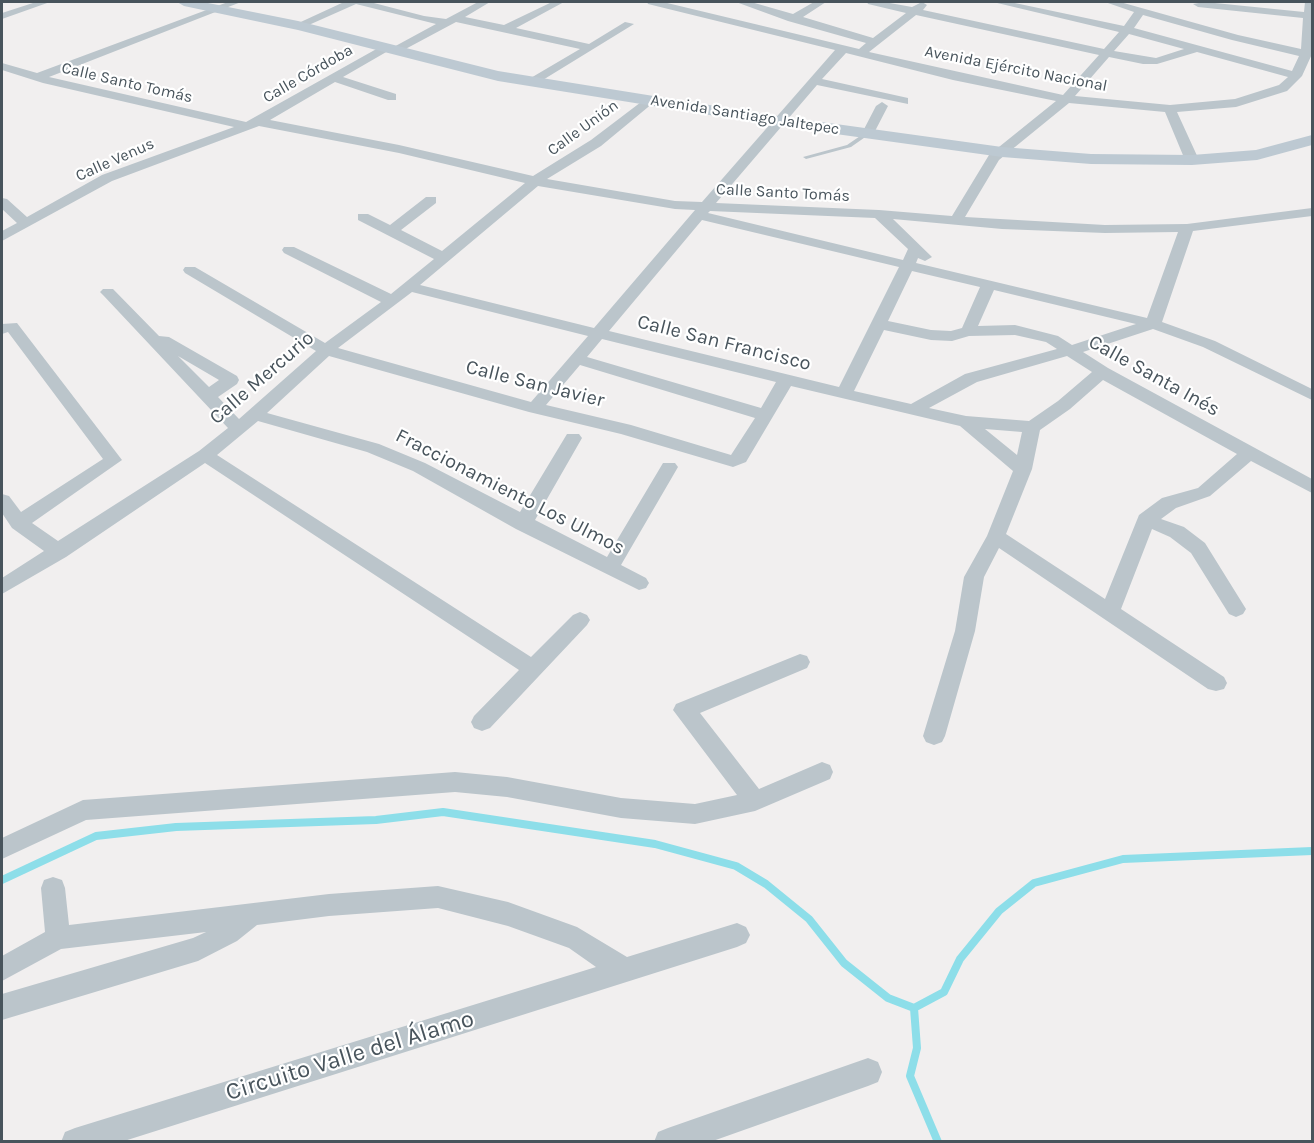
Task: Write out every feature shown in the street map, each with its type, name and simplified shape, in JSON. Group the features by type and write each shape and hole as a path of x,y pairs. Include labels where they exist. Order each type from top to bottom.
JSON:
{"street":[{"path":"2,15 45,2"},
{"name":"Avenida Santiago Jaltepec","path":"184,2 298,26 389,50 533,82 778,121 1002,152 1091,159 1192,160 1257,155 1312,140"},
{"path":"38,78 236,2"},
{"path":"298,26 352,2"},
{"path":"360,2 423,19 450,20 505,29 589,47"},
{"name":"Calle Córdoba","path":"252,124 333,78 485,2"},
{"path":"505,29 559,2"},
{"name":"Avenida Ejército Nacional","path":"652,2 953,76 1066,99 1170,109 1204,108 1267,95 1283,88 1296,76"},
{"path":"741,2 875,42"},
{"path":"792,19 821,2"},
{"path":"872,2 1151,62 1196,49"},
{"path":"860,53 927,2"},
{"path":"998,2 1127,30 1296,76 1306,54 1312,16 1310,2"},
{"path":"1111,2 1306,54"},
{"path":"1197,26 1198,3 1312,16"},
{"path":"956,221 994,158 1066,99 1127,30 1141,9"},
{"path":"533,82 629,24"},
{"path":"535,408 778,121 843,48"},
{"name":"Calle Santo Tomás","path":"2,66 38,78 194,116 399,149 535,181 703,210 879,214 956,221 1105,229 1187,228 1312,212"},
{"path":"333,78 392,97"},
{"path":"814,81 904,101"},
{"name":"Calle Unión","path":"535,181 596,143 649,100"},
{"path":"868,133 882,106"},
{"path":"1170,109 1192,160"},
{"name":"Calle Venus","path":"2,237 107,178 252,124"},
{"name":"Calle Mercurio","path":"2,587 205,455 237,427 255,415 326,350 392,301 535,181"},
{"path":"391,231 431,200"},
{"path":"2,202 26,223"},
{"path":"703,210 907,265 1153,324 1209,344 1312,395"},
{"path":"879,214 943,273"},
{"path":"363,218 444,258"},
{"path":"1153,324 1187,228"},
{"path":"844,394 916,248"},
{"path":"289,250 392,301"},
{"name":"Calle San Javier","path":"190,270 326,350 535,408 577,416 733,461 740,458 764,415"},
{"path":"968,331 988,284"},
{"name":"Calle San Francisco","path":"409,287 966,422 1032,428"},
{"path":"108,292 237,427"},
{"name":"Calle Santa Inés","path":"879,324 931,335 952,336 968,331 1016,330 1052,339 1102,372 1312,487"},
{"path":"915,409 971,378 1153,324"},
{"path":"2,329 11,326 113,460 27,529"},
{"path":"144,329 231,380 207,396"},
{"path":"576,359 764,415 786,380"},
{"path":"934,736 965,631 974,577 996,536 1023,469 1032,428 1064,405 1102,372"},
{"name":"Fraccionamiento Los Ulmos","path":"255,415 373,448 418,467 639,583"},
{"path":"966,422 1023,469"},
{"path":"523,524 573,438"},
{"path":"1110,612 1146,520 1169,503 1204,492 1250,453"},
{"path":"205,455 533,669"},
{"path":"610,568 669,467"},
{"path":"2,500 27,529 59,552"},
{"path":"1146,520 1177,532 1198,548 1236,609"},
{"path":"996,536 1216,683"},
{"path":"482,722 579,620"},
{"path":"755,801 708,736 684,710 800,662"},
{"path":"2,849 83,810 454,782 507,787 621,808 695,814 755,801 822,772"},
{"path":"52,888 58,938"},
{"path":"2,969 58,938 329,905 438,897 508,914 577,939 625,970"},
{"path":"2,1007 198,949 228,933 250,916"},
{"name":"Circuito Valle del Álamo","path":"75,1142 737,935"},
{"path":"668,1142 868,1072"}],"lane":[{"path":"806,157 849,146 868,133"}],"waterway":[{"path":"2,880 96,836 176,827 376,820 443,812 655,844 736,866 766,884 809,919 844,963 888,998 914,1008"},
{"path":"914,1008 944,992 960,959 999,911 1034,883 1123,859 1312,851"},
{"path":"914,1008 917,1048 910,1076 938,1142"}]}
